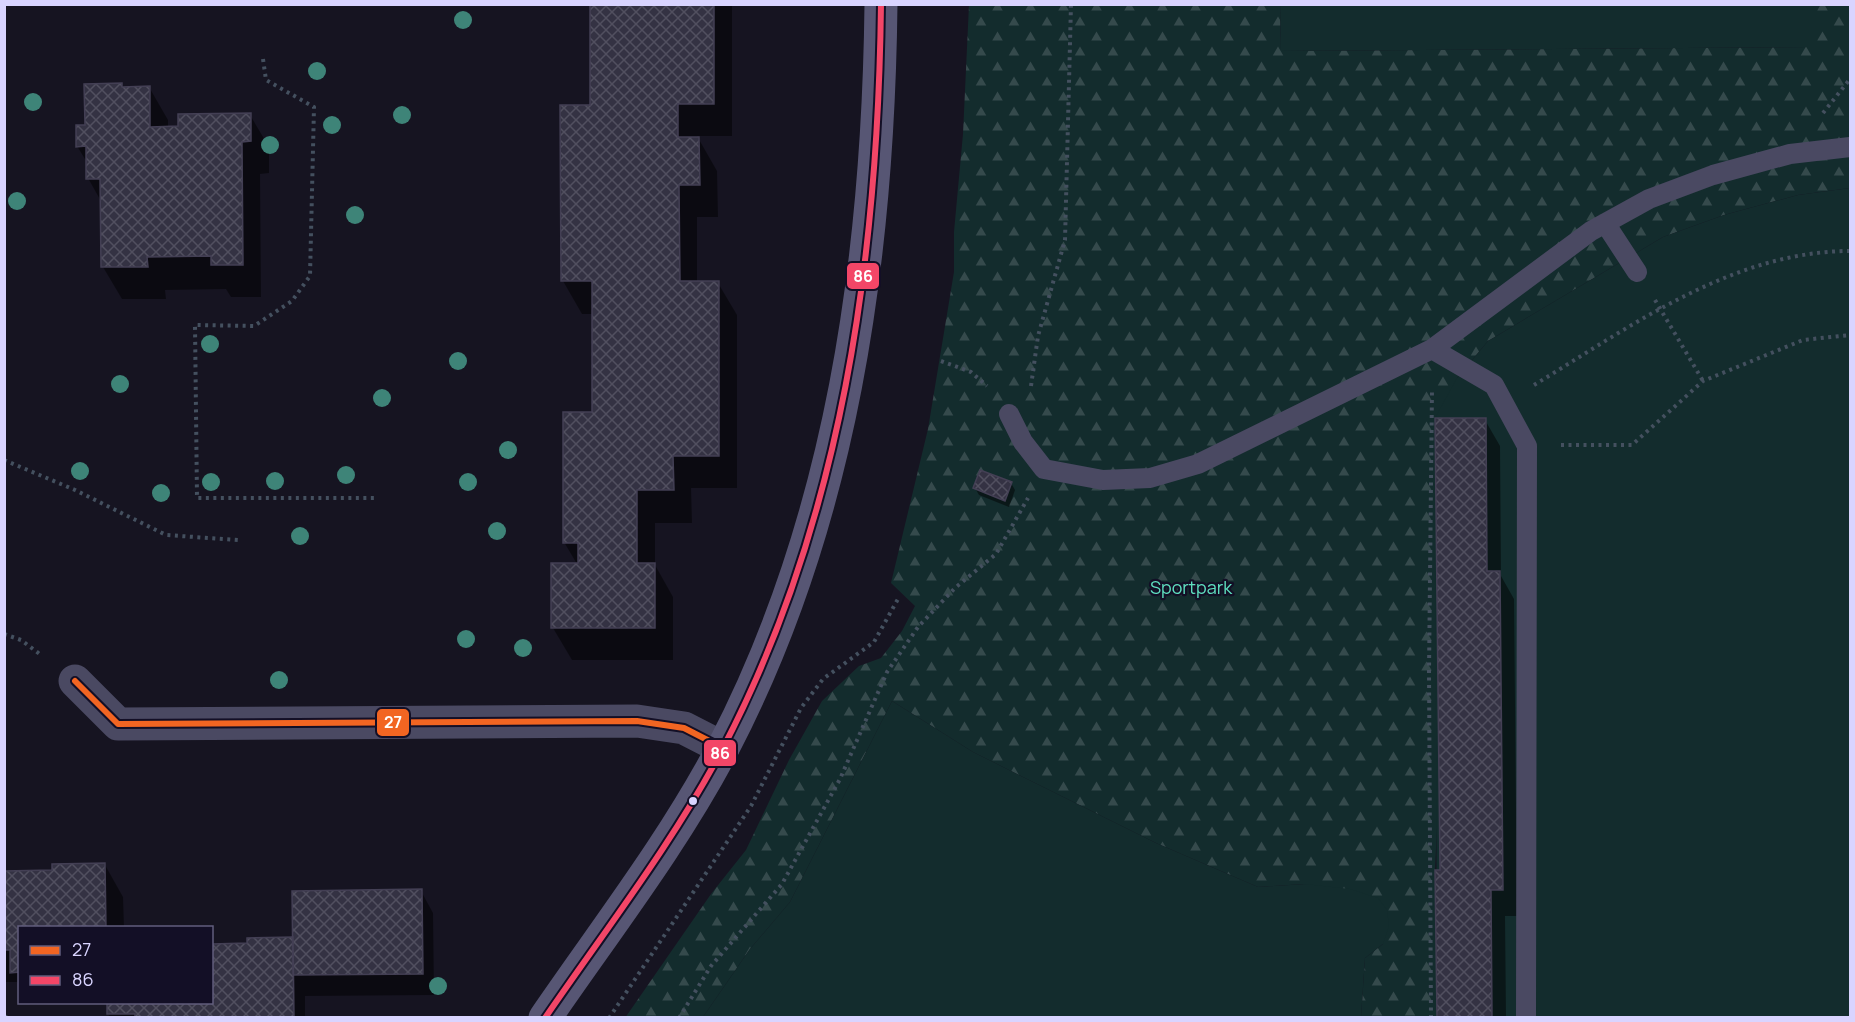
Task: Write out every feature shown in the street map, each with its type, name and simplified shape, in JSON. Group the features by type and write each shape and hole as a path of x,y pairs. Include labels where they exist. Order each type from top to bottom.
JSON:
{"street":[{"path":"546,1017 678,825 723,748 754,684 803,556 837,433 867,243 877,127 881,4"},
{"path":"75,681 118,724 637,721 684,728 723,748"}],"lane":[{"path":"1009,414 1023,442 1044,469 1103,480 1150,478 1198,464 1432,350 1605,223 1649,199 1713,175 1790,154 1851,147"},
{"path":"1605,223 1637,272"},
{"path":"1432,350 1494,386 1527,446 1526,1017"}],"path":[{"path":"1023,442 1038,336 1065,240 1071,4"},
{"path":"263,59 266,80 314,107 310,276 292,301 254,326 195,325 197,498 376,498"},
{"path":"1526,390 1660,309 1721,279 1788,258 1851,251"},
{"path":"1655,299 1703,381"},
{"path":"1527,446 1632,445 1703,381 1803,340 1851,335"},
{"path":"1431,1017 1429,672 1432,350"},
{"path":"941,362 971,372 998,396 1009,414"},
{"path":"4,460 75,490 166,535 238,540"},
{"path":"679,1017 711,966 782,884 840,779 886,672 918,627 955,588 996,554 1044,469"},
{"path":"609,1017 751,806 801,708 823,679 874,642 898,599"},
{"path":"1431,966 1437,966"},
{"path":"4,1016 9,1017"}],"green space":[{"name":"Sportpark","path":"969,5 1280,5 1281,51 1812,47 1812,5 1850,5 1850,188 1798,195 1724,215 1663,237 1488,341 1457,378 1435,870 1437,1017 1361,1017 1365,958 1383,944 1305,884 1258,887 1156,843 973,752 892,701 790,902 750,949 703,1017 625,1018 711,894 746,850 789,760 822,701 859,666 881,658 902,631 915,606 891,583 928,429 954,272 954,232 963,134"},
{"path":"1280,5 1812,5 1812,47 1281,51"},
{"path":"1850,188 1850,1017 1437,1017 1435,418 1457,378 1488,341 1663,237 1724,215 1798,195"},
{"path":"892,701 973,752 1156,843 1258,887 1305,884 1350,889 1378,898 1387,910 1389,926 1383,944 1365,958 1361,1017 703,1017 750,949 790,902"}],"building":[{"path":"590,4 714,4 714,104 678,104 678,137 699,137 700,185 679,185 680,281 719,281 719,456 673,456 674,490 637,490 637,563 655,563 655,628 551,628 551,563 578,563 578,543 563,543 563,412 592,412 592,281 561,281 560,105 590,105"},
{"path":"122,83 122,87 150,86 150,127 178,126 178,114 251,113 251,141 242,142 243,265 211,265 211,256 147,257 148,267 101,267 100,179 86,179 86,146 76,147 76,125 85,125 84,84"},
{"path":"1435,418 1486,418 1487,571 1500,571 1503,890 1491,890 1492,1018 1437,1018 1435,870 1440,870"},
{"path":"980,470 1012,482 1005,501 973,488"},
{"path":"105,863 106,926 18,926 18,972 10,973 10,950 4,950 4,871 52,870 52,864"},
{"path":"422,889 423,974 293,975 292,891"},
{"path":"293,937 294,1018 135,1018 135,1014 107,1014 107,1004 213,1004 213,944 247,943 247,938"}],"transit line":[{"name":"86","path":"545,1018 661,852 723,748 764,661 797,571 824,480 846,386 861,291 872,196 881,4"},
{"name":"27","path":"75,681 118,724 637,721 684,728 723,748"}]}
